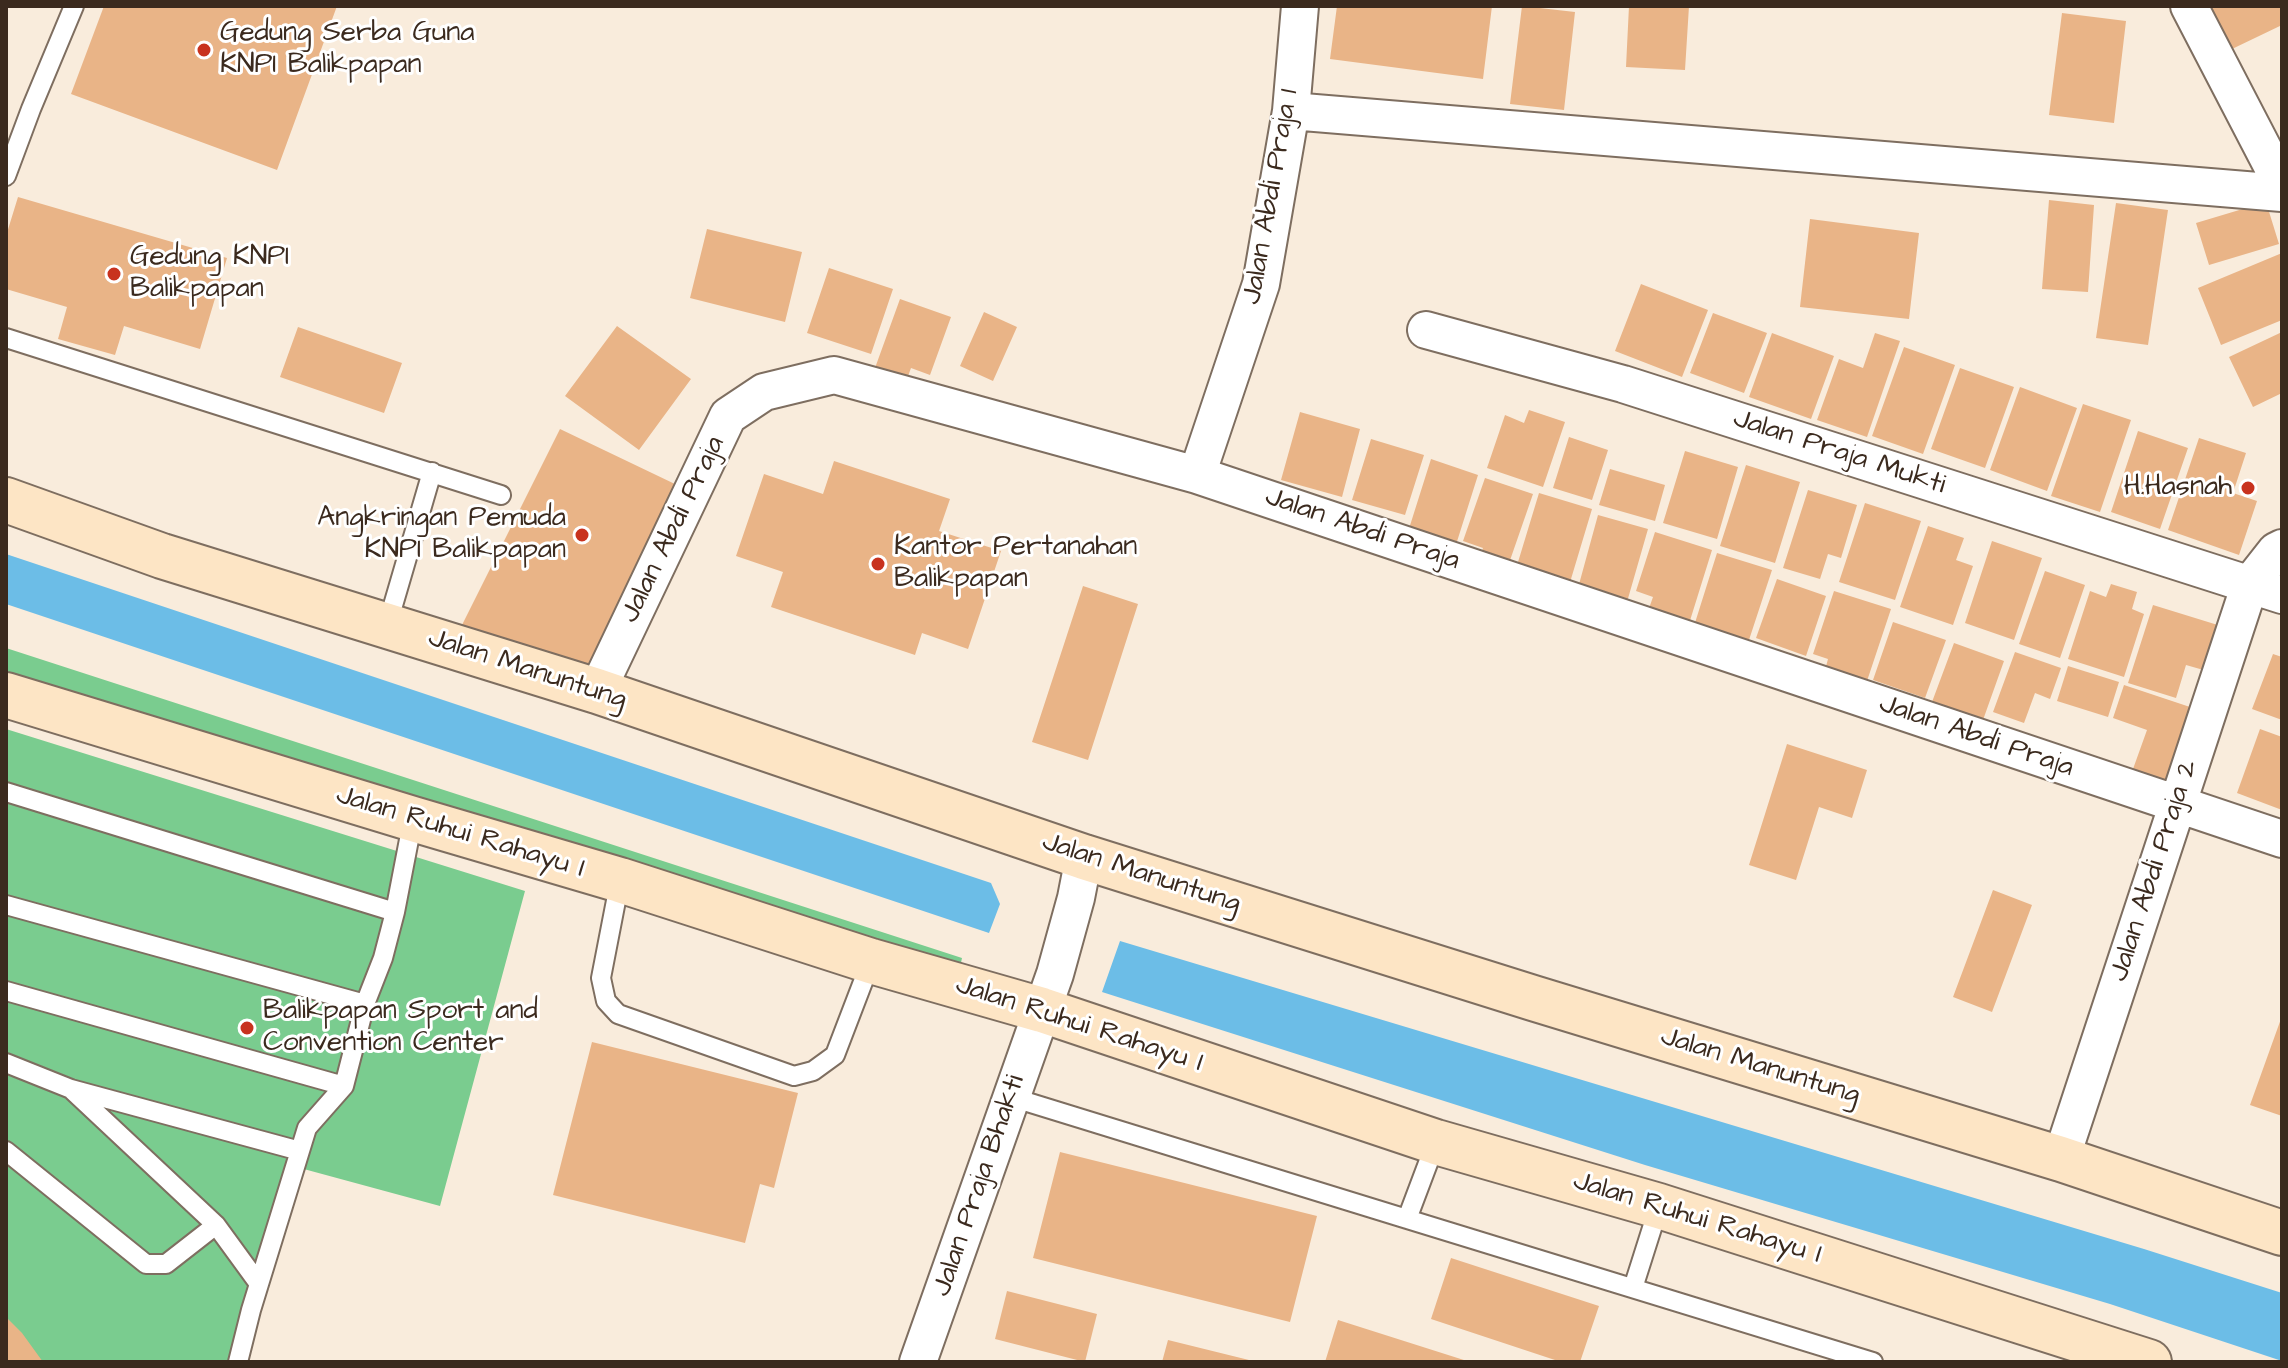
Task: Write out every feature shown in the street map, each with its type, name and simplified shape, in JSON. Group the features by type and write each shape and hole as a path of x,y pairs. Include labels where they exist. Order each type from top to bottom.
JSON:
{"street":[{"name":"Jalan Abdi Praja 1","path":"1197,475 1261,284 1291,111 1300,6"},
{"path":"2189,6 2282,185"},
{"path":"1291,111 2282,193"},
{"name":"Jalan Praja Mukti","path":"1426,330 1623,384 2266,589"},
{"name":"Jalan Abdi Praja","path":"597,691 728,416 764,392 834,375 1197,475 2282,839"},
{"name":"Jalan Manuntung","path":"6,500 162,556 597,691 1080,878 1533,998 2061,1159 2282,1233"},
{"path":"2266,589 2276,551 2282,548"},
{"name":"Jalan Abdi Praja 2","path":"2061,1159 2176,804 2266,589"},
{"name":"Jalan Ruhui Rahayu I","path":"6,695 620,880 871,961 1048,992 1436,1142 1659,1206 2149,1362"},
{"name":"Jalan Praja Bhakti","path":"918,1362 1048,992 1080,878"}],"lane":[{"path":"6,176 74,6"},
{"path":"6,338 501,495"},
{"path":"387,626 432,472"},
{"path":"6,792 395,912"},
{"path":"238,1362 307,1128 344,1086 365,1004 383,958 395,912 413,819"},
{"path":"620,880 601,978 606,1001 618,1014 794,1076 813,1071 835,1055 871,961"},
{"path":"6,905 365,1004"},
{"path":"6,991 344,1086"},
{"path":"6,1063 71,1089 300,1151"},
{"path":"71,1089 216,1225 259,1284"},
{"path":"1011,1097 1873,1362"},
{"path":"1407,1219 1436,1142"},
{"path":"6,1151 146,1264 166,1264 216,1225"},
{"path":"1633,1288 1659,1206"}],"green space":[{"path":"6,648 962,958 956,986 6,682"},
{"name":"Balikpapan Sport and Convention Center","path":"6,729 525,891 440,1206 289,1165 230,1362 6,1362"}],"water":[{"path":"6,554 991,883 1000,904 989,933 6,604"},
{"path":"1120,941 2282,1293 2282,1361 2110,1304 1645,1165 1102,992"}],"building":[{"name":"Gedung Serba Guna KNPI Balikpapan","path":"104,6 337,6 277,170 71,94"},
{"path":"1337,6 1492,6 1483,79 1330,59"},
{"path":"1522,6 1575,12 1564,110 1510,104"},
{"path":"1629,6 1689,6 1685,70 1626,67"},
{"path":"2211,6 2282,6 2282,25 2232,49"},
{"path":"2062,13 2126,21 2114,123 2049,115"},
{"name":"Gedung KNPI Balikpapan","path":"18,197 227,258 200,349 124,326 115,355 58,339 67,307 6,289 6,236"},
{"path":"2049,200 2094,205 2088,292 2042,289"},
{"path":"2266,202 2279,244 2209,265 2196,223"},
{"path":"2116,203 2168,210 2148,345 2096,338"},
{"path":"1810,219 1919,233 1909,319 1800,307"},
{"path":"707,229 802,252 785,322 690,298"},
{"path":"2282,253 2282,320 2221,345 2198,288"},
{"path":"829,268 893,289 871,354 807,333"},
{"path":"1641,284 1708,310 1682,377 1615,351"},
{"path":"900,299 951,317 930,375 911,368 907,379 875,368"},
{"path":"984,312 1017,327 993,381 960,366"},
{"path":"1713,313 1767,333 1744,393 1690,373"},
{"path":"617,326 691,379 639,450 565,396"},
{"path":"298,327 402,363 384,413 280,377"},
{"path":"2282,332 2282,393 2253,407 2229,357"},
{"path":"1772,333 1834,356 1811,419 1749,397"},
{"path":"1875,333 1900,341 1867,437 1817,420 1839,359 1863,368"},
{"path":"1904,347 1955,365 1923,454 1872,436"},
{"path":"1960,368 2014,387 1985,468 1931,449"},
{"path":"2020,387 2077,408 2047,491 1990,470"},
{"path":"2083,404 2131,420 2100,512 2051,496"},
{"path":"1529,410 1565,422 1543,487 1487,468 1505,415 1524,423"},
{"path":"1300,412 1360,429 1342,497 1281,480"},
{"name":"Angkringan Pemuda KNPI Balikpapan","path":"560,429 677,485 593,668 461,627"},
{"path":"2138,431 2188,448 2160,529 2111,512"},
{"path":"1569,437 1608,450 1592,500 1553,488"},
{"path":"2199,438 2246,453 2233,493 2257,501 2239,555 2168,530"},
{"path":"1371,439 1424,455 1405,515 1352,500"},
{"path":"1685,451 1738,467 1717,539 1663,523"},
{"path":"1431,459 1478,475 1454,551 1407,535"},
{"name":"Kantor Pertanahan Balikpapan","path":"834,461 950,499 939,531 1001,551 968,649 922,633 915,655 771,607 783,572 736,556 764,474 823,494"},
{"path":"1746,465 1800,482 1775,563 1720,546"},
{"path":"1610,469 1665,485 1655,521 1599,505"},
{"path":"1485,478 1533,494 1507,569 1479,560 1483,548 1463,541"},
{"path":"1808,490 1857,505 1841,558 1828,554 1820,579 1783,568"},
{"path":"1539,493 1592,509 1568,589 1515,572"},
{"path":"1865,503 1921,521 1895,600 1839,582"},
{"path":"1598,515 1648,529 1627,602 1578,588"},
{"path":"1928,526 1964,538 1956,560 1973,566 1953,625 1900,607"},
{"path":"1655,532 1712,550 1688,627 1647,614 1653,597 1636,591"},
{"path":"1992,541 2042,558 2014,640 1965,623"},
{"path":"1717,553 1772,570 1748,643 1694,626"},
{"path":"2045,571 2085,585 2060,658 2019,644"},
{"path":"1777,579 1826,596 1806,656 1756,638"},
{"path":"2111,584 2137,592 2132,609 2144,614 2124,677 2068,659 2090,591 2106,597"},
{"path":"1083,586 1138,604 1088,760 1032,742"},
{"path":"1834,591 1891,609 1866,684 1825,670 1828,659 1813,654"},
{"path":"2153,605 2221,626 2207,671 2186,665 2176,698 2128,683"},
{"path":"1893,622 1946,640 1925,698 1873,680"},
{"path":"1954,643 2004,661 1983,720 1932,702"},
{"path":"2015,652 2061,668 2050,699 2035,693 2024,723 1993,712"},
{"path":"2273,654 2282,657 2282,720 2252,709"},
{"path":"2068,666 2119,682 2108,717 2057,701"},
{"path":"2124,685 2190,707 2166,780 2133,769 2147,730 2113,718"},
{"path":"2260,729 2282,737 2282,810 2237,793"},
{"path":"1787,744 1867,770 1852,818 1819,807 1796,880 1749,865"},
{"path":"1993,890 2032,905 1992,1012 1953,997"},
{"path":"2282,1016 2282,1116 2250,1105"},
{"path":"592,1042 798,1093 774,1188 760,1184 745,1243 553,1195"},
{"path":"1060,1152 1317,1216 1290,1322 1033,1258"},
{"path":"1451,1258 1599,1306 1580,1362 1561,1362 1431,1319"},
{"path":"1007,1291 1097,1314 1085,1362 995,1339"},
{"path":"6,1317 22,1333 43,1362 6,1362"},
{"path":"1338,1320 1467,1361 1467,1362 1325,1362"},
{"path":"1168,1340 1253,1361 1253,1362 1162,1362"}],"place":[{"name":"Gedung Serba Guna KNPI Balikpapan","path":"204,50"},
{"name":"Gedung KNPI Balikpapan","path":"114,274"},
{"name":"H.Hasnah","path":"2248,488"},
{"name":"Angkringan Pemuda KNPI Balikpapan","path":"582,535"},
{"name":"Kantor Pertanahan Balikpapan","path":"878,564"},
{"name":"Balikpapan Sport and Convention Center","path":"247,1028"}]}
